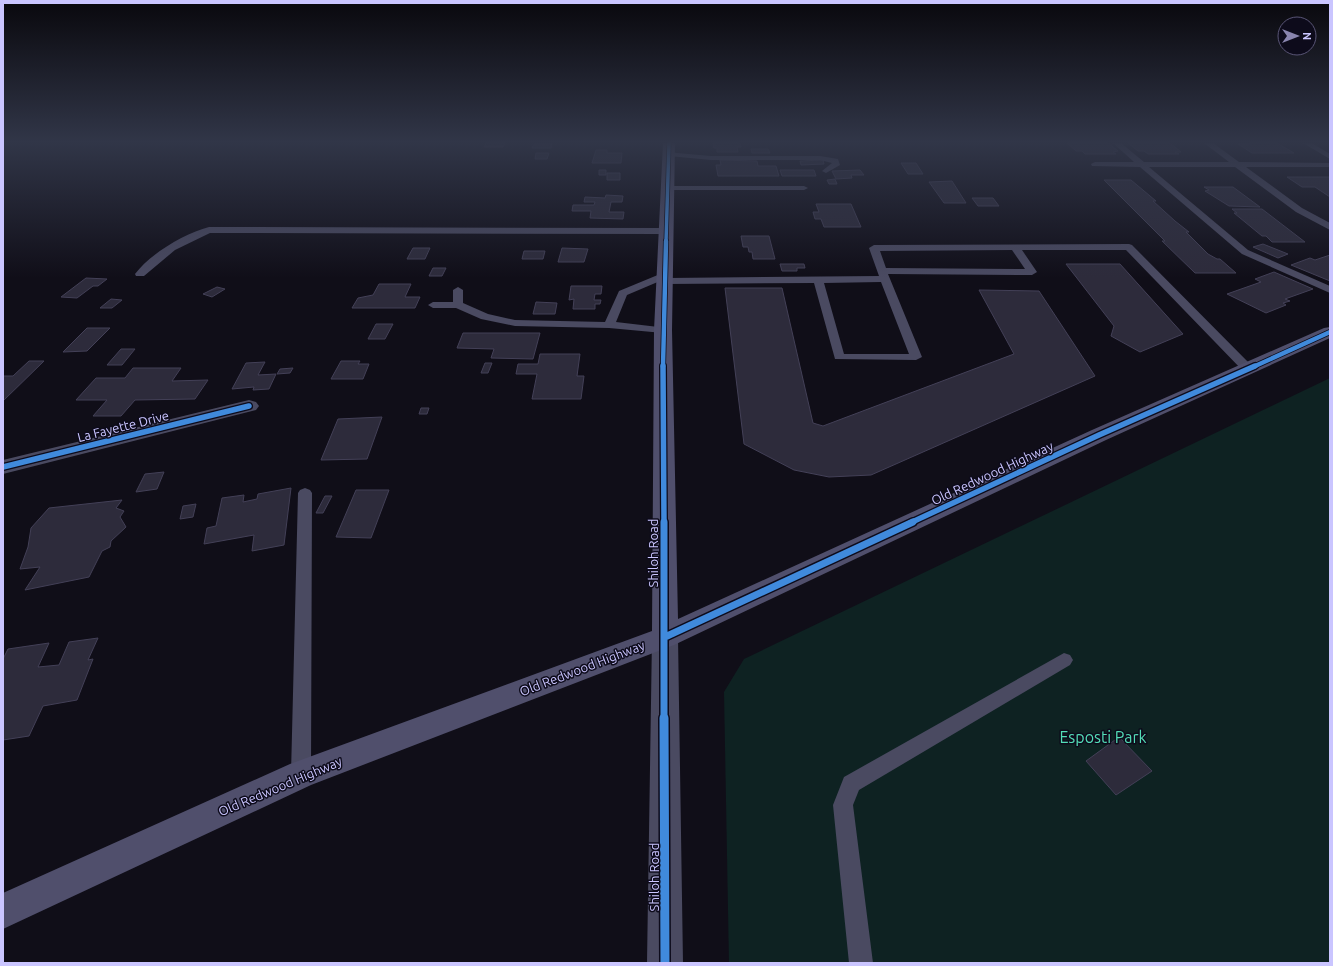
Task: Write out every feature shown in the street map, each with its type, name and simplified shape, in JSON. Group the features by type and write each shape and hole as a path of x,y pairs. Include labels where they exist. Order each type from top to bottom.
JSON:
{"main road":[{"name":"Shiloh Road","path":"664,637 663,330 667,188"},
{"name":"Old Redwood Highway","path":"3,911 301,774 664,637 1092,438 1330,332"}],"street":[{"name":"La Fayette Drive","path":"3,467 249,406"},
{"name":"Shiloh Road","path":"664,637 665,963"}],"lane":[{"path":"1169,188 1245,252 1330,290"},
{"path":"1269,188 1299,210 1330,227"},
{"path":"140,274 169,248 190,237 210,230 666,231"},
{"path":"609,326 623,293 665,278 818,280 884,275 1032,272 1015,247"},
{"path":"818,280 839,357 916,357 874,248 1129,247 1248,369"},
{"path":"458,290 458,305"},
{"path":"433,305 458,305 485,317 515,323 609,326 663,330"},
{"path":"301,774 305,493"},
{"path":"862,963 843,805 850,784 1064,660"}],"green space":[{"name":"Esposti Park","path":"1330,378 1330,963 729,963 724,692 744,659"}],"building":[{"path":"933,188 957,188 966,203 944,203"},
{"path":"1112,188 1141,188 1156,201 1153,201 1175,221 1189,232 1186,232 1208,254 1220,259 1236,273 1195,273 1162,241 1165,241"},
{"path":"1206,188 1234,188 1260,207 1229,206 1205,191 1209,190"},
{"path":"1317,188 1330,188 1330,197"},
{"path":"606,195 623,196 622,202 611,202 609,212 624,212 623,219 590,218 591,211 572,211 573,205 594,205 595,202 584,202 585,197 605,198"},
{"path":"972,198 993,198 999,206 978,206"},
{"path":"816,204 851,204 861,227 824,227 821,219 815,219 813,212 819,212"},
{"path":"1232,209 1262,209 1305,242 1272,242 1266,236 1262,236 1234,213 1237,213"},
{"path":"741,236 769,236 775,259 753,259 752,252 749,252 748,247 743,247"},
{"path":"1263,244 1288,254 1278,258 1253,247"},
{"path":"413,248 430,248 425,259 407,259"},
{"path":"562,248 588,249 584,262 558,262"},
{"path":"524,251 545,251 543,259 522,259"},
{"path":"1330,255 1330,281 1291,265 1310,258 1315,260"},
{"path":"780,264 804,264 805,268 797,268 797,271 782,271"},
{"path":"1066,264 1120,264 1183,334 1140,352 1111,336 1114,326"},
{"path":"433,268 446,268 442,276 429,276"},
{"path":"1274,272 1313,289 1285,299 1290,301 1283,303 1286,305 1266,313 1227,294 1261,282 1255,279"},
{"path":"86,278 107,279 98,286 93,286 77,298 61,297"},
{"path":"379,284 411,284 405,297 420,297 415,308 352,308 358,298 373,295"},
{"path":"571,286 602,286 601,294 595,294 594,300 601,300 600,304 595,304 595,309 573,309 574,299 569,300"},
{"path":"217,287 225,289 212,297 203,294"},
{"path":"725,288 782,288 813,423 823,426 1014,354 979,290 1039,291 1095,376 871,475 829,477 794,470 744,444"},
{"path":"111,299 122,300 112,308 100,308"},
{"path":"536,302 557,303 555,314 533,314"},
{"path":"376,324 393,324 385,339 368,339"},
{"path":"87,328 110,328 87,351 63,352"},
{"path":"463,333 540,333 533,359 491,358 494,349 457,348"},
{"path":"121,349 135,349 122,365 107,365"},
{"path":"540,354 580,354 577,376 584,376 581,399 532,399 537,374 516,374 518,364 538,364"},
{"path":"29,361 44,361 3,401 3,376 13,376"},
{"path":"341,361 360,361 358,364 369,364 363,379 331,379"},
{"path":"265,362 258,375 276,374 269,389 253,390 254,387 232,389 246,363"},
{"path":"485,363 492,363 488,373 481,373"},
{"path":"133,368 181,368 172,381 208,380 195,399 135,400 121,416 93,416 107,400 76,400 96,378 125,378"},
{"path":"293,368 290,373 277,374 280,369"},
{"path":"421,408 429,408 427,414 419,414"},
{"path":"382,417 367,459 321,460 338,419"},
{"path":"164,472 157,489 136,492 145,474"},
{"path":"291,488 284,545 252,551 254,535 204,544 207,528 216,526 222,498 244,495 243,502 257,499 258,494"},
{"path":"356,490 389,490 371,538 336,537"},
{"path":"325,496 332,496 323,513 316,513"},
{"path":"122,500 116,508 124,511 120,517 126,527 111,541 110,547 102,551 89,577 25,590 40,567 20,569 28,547 31,528 49,508"},
{"path":"196,504 193,517 180,519 183,506"},
{"path":"98,638 88,660 93,659 77,700 43,706 29,736 3,740 3,659 8,649 49,643 38,667 59,665 69,642"},
{"path":"1119,737 1152,771 1116,795 1086,761"}],"cycle path":[{"path":"665,963 663,330 668,188"},
{"path":"665,637 1099,435 1330,332"},
{"path":"3,467 249,406"}]}
